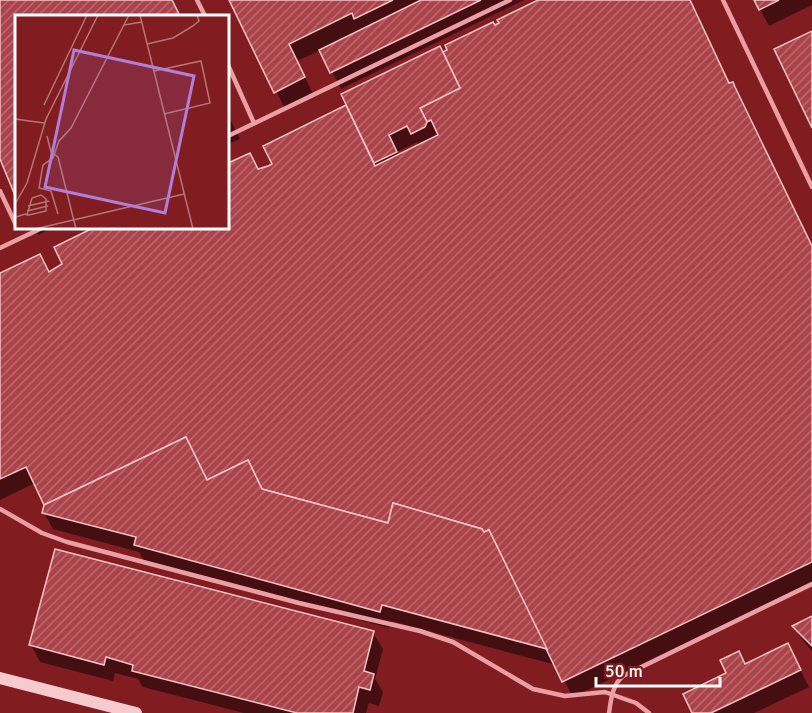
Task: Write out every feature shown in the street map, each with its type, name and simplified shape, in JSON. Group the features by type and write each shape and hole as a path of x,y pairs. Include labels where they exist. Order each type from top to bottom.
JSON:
{"main road":[{"path":"0,678 130,712"}],"lane":[{"path":"198,0 205,15"},
{"path":"230,135 510,0"},
{"path":"723,0 812,187"},
{"path":"230,69 254,123"},
{"path":"0,191 15,223"},
{"path":"18,230 22,237"},
{"path":"0,248 38,230"},
{"path":"0,509 42,533 67,542 447,639 540,691 565,696 602,692 612,694 636,704 649,713"},
{"path":"609,713 612,694 617,682 623,676 812,584"}],"building":[{"path":"0,0 172,0 180,15 15,15 15,196 0,159"},
{"path":"229,0 393,0 354,19 352,13 289,44 305,77 274,93"},
{"path":"421,0 481,0 330,73 319,50"},
{"path":"538,0 690,0 729,83 733,82 812,246 812,562 562,682 489,530 484,532 482,529 393,503 388,523 262,489 248,460 207,480 186,437 44,505 26,467 0,479 0,273 40,254 49,272 62,264 54,247 89,230 230,230 230,162 250,153 258,169 268,166 272,164 263,146 346,105 375,166 438,135 431,120 427,122 420,108 460,88 443,52 447,50 445,45 493,22 495,25 499,23 497,20"},
{"path":"754,0 779,0 759,10"},
{"path":"812,31 812,128 774,49"},
{"path":"440,46 460,88 420,108 427,122 425,127 411,134 407,126 389,135 397,152 374,163 341,94"},
{"path":"186,437 207,480 248,460 262,489 388,523 393,503 482,529 484,532 489,530 547,649 382,605 380,612 134,545 136,537 42,513 44,505"},
{"path":"55,549 374,631 364,671 374,674 370,690 359,687 353,713 297,713 132,671 133,665 106,657 104,665 29,645"},
{"path":"812,616 812,646 792,626"},
{"path":"788,643 801,670 711,713 692,713 683,694 726,673 720,660 739,651 745,664"}]}
